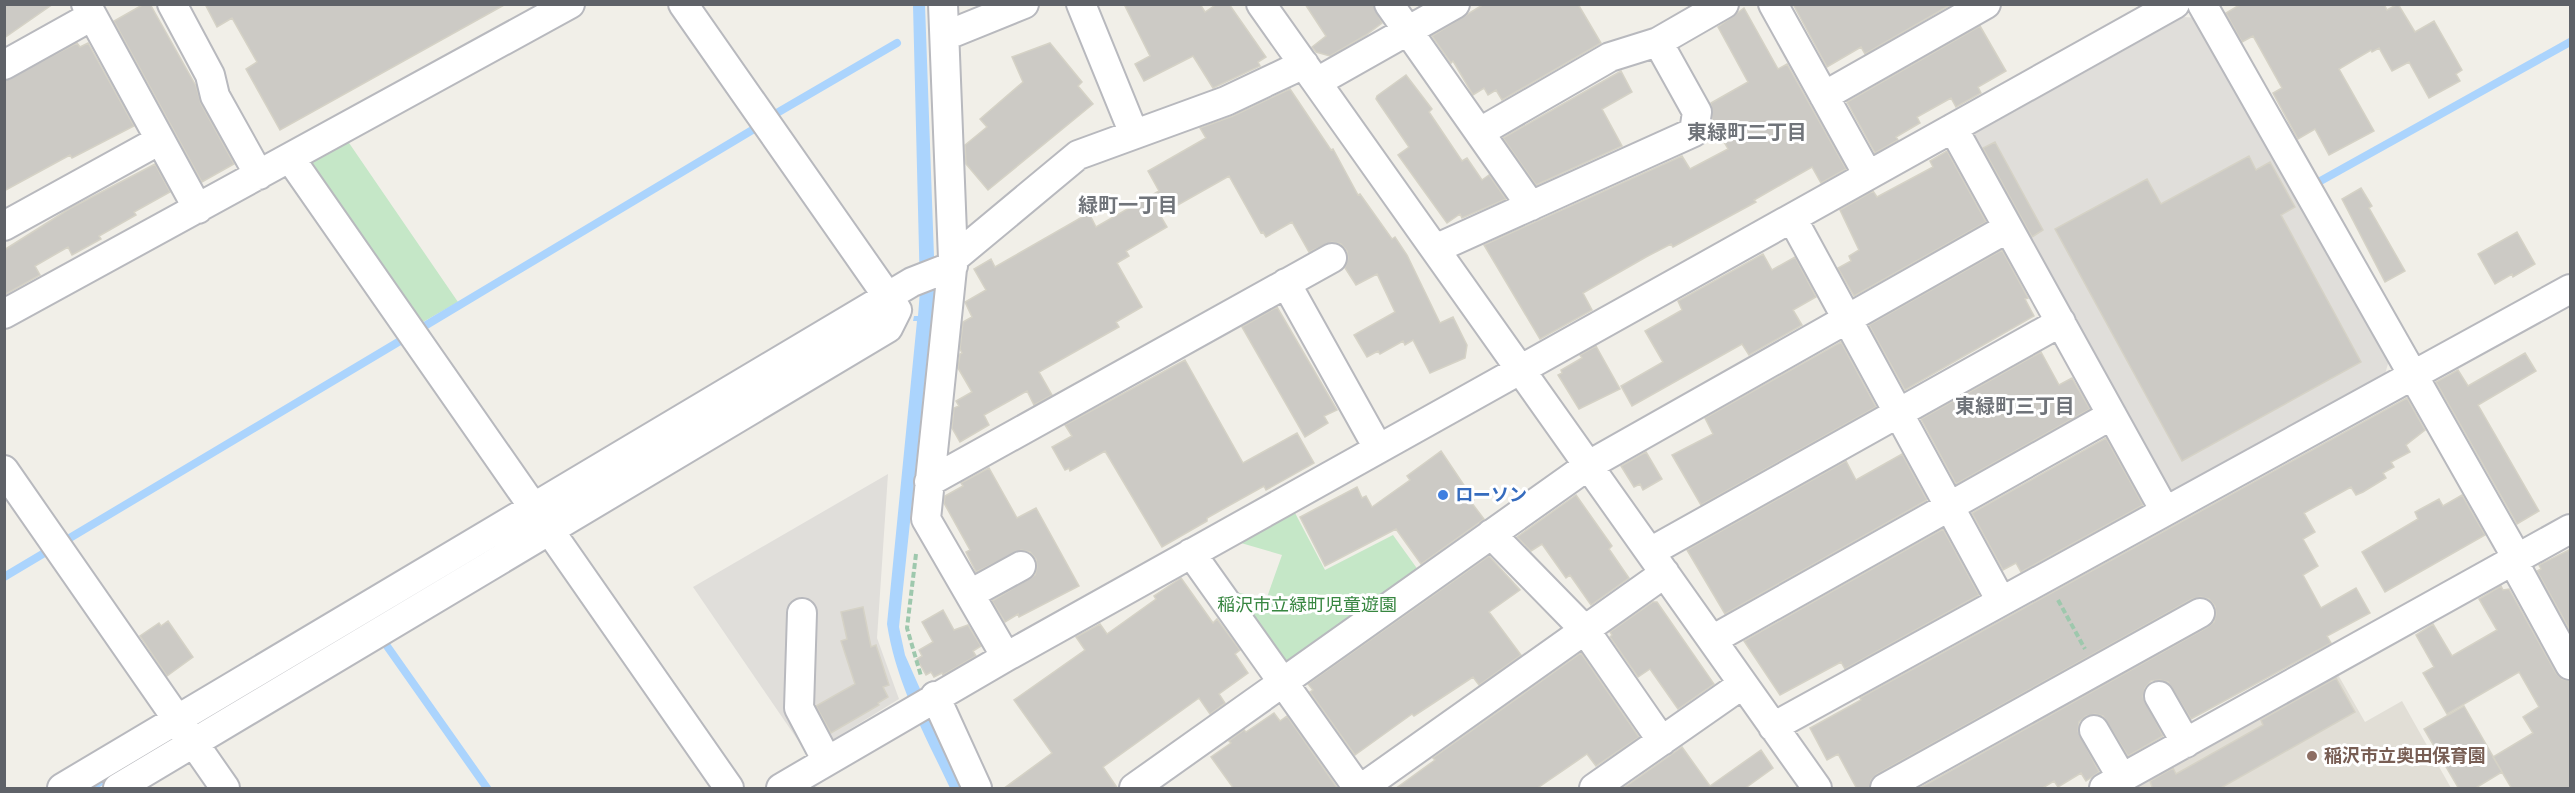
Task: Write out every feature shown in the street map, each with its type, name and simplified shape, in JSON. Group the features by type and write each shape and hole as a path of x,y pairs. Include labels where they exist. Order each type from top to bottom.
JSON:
{"street":[{"path":"172,4 210,75 215,96 259,175"},
{"path":"4,314 570,4"},
{"path":"62,789 186,732 550,531 888,328 897,310 683,4"},
{"path":"943,4 948,265 927,519 1006,657"},
{"path":"945,36 1024,4"},
{"path":"1081,4 1134,134"},
{"path":"1262,4 1817,789"},
{"path":"1389,4 1531,206"},
{"path":"118,789 186,732 532,507 912,282 948,265 1078,155 1310,73 1408,31 1455,4"},
{"path":"1480,132 1610,57 1658,42 1724,4"},
{"path":"1773,4 1868,175"},
{"path":"1824,96 1986,4"},
{"path":"781,789 932,698 2175,4"},
{"path":"2202,4 2515,560 2566,675"},
{"path":"4,64 89,10 198,209"},
{"path":"1435,249 1694,132 1697,112 1658,42"},
{"path":"1953,128 2165,511"},
{"path":"4,226 160,140"},
{"path":"290,158 729,789"},
{"path":"1792,218 2001,601"},
{"path":"1134,789 1588,465 2008,228"},
{"path":"929,482 1332,258"},
{"path":"1286,283 1378,448"},
{"path":"1773,727 2571,288"},
{"path":"1191,553 1360,789 1585,630 1657,563 1898,413 2061,322"},
{"path":"1712,640 2112,415"},
{"path":"4,470 225,789"},
{"path":"2094,730 2110,786 2571,529"},
{"path":"1491,534 1585,630 1662,741"},
{"path":"970,594 1021,566"},
{"path":"802,613 799,708 827,761"},
{"path":"1885,789 2200,613"},
{"path":"1594,789 1743,684"},
{"path":"2159,696 2186,743"},
{"path":"932,698 977,789"}],"path":[{"path":"927,519 918,536 907,628 913,652 932,698"},
{"path":"2046,577 2097,670"}],"shaded area":[{"path":"2184,17 2199,18 2389,360 2384,378 2172,495 1969,144 1974,134"},
{"path":"888,474 877,638 899,699 808,755 693,587"},
{"name":"稲沢市立奥田保育園","path":"2337,673 2365,722 2402,701 2451,788 2132,788"}],"green space":[{"path":"347,140 458,302 416,326 309,161"},
{"name":"稲沢市立緑町児童遊園","path":"1294,511 1325,570 1393,535 1421,574 1294,663 1283,662 1233,591 1266,600 1282,555 1241,543"}],"water":[{"path":"913,5 925,5 935,284 899,627 905,655 964,788 950,788 921,728 897,667 887,624 917,321 913,321 914,316 918,316 920,291"}],"building":[{"path":"4,4 53,4 4,38"},
{"path":"144,4 150,4 196,86 201,104 234,164 202,182 114,21"},
{"path":"205,4 506,4 280,130 246,69 257,62 232,18 217,27"},
{"path":"1124,4 1200,4 1205,12 1217,4 1229,4 1266,57 1258,62 1260,66 1213,88 1193,56 1144,81 1135,64 1150,56"},
{"path":"1305,4 1373,4 1382,23 1330,56 1316,52 1312,47 1326,36"},
{"path":"1484,4 1578,4 1601,43 1502,100 1496,90 1488,95 1484,88 1473,95 1453,61 1451,63 1432,36"},
{"path":"1793,4 1952,4 1865,54 1861,47 1827,67"},
{"path":"2241,4 2384,4 2387,10 2398,4 2415,32 2434,21 2462,70 2456,74 2460,81 2429,98 2409,62 2392,71 2379,48 2372,52 2371,50 2339,69 2374,131 2329,155 2315,129 2298,139 2273,93 2282,88 2253,36 2242,42 2226,13"},
{"path":"1744,8 1778,69 1787,64 1846,169 1821,183 1812,167 1754,200 1756,202 1673,247 1671,244 1646,257 1583,293 1592,310 1540,339 1484,245 1682,156 1690,169 1728,149 1712,121 1711,103 1748,82 1718,27"},
{"path":"1980,26 2006,71 1978,87 1981,93 1956,107 1951,98 1917,117 1920,123 1896,137 1898,140 1875,153 1847,102"},
{"path":"77,43 80,47 88,43 134,126 72,158 70,155 4,191 4,81"},
{"path":"1050,43 1082,82 1078,86 1093,104 988,190 966,164 965,145 987,127 980,119 1023,82 1012,57"},
{"path":"1621,71 1632,92 1602,109 1622,146 1536,185 1503,138"},
{"path":"1406,75 1432,109 1429,112 1462,161 1467,158 1482,180 1489,175 1506,199 1462,218 1460,214 1447,223 1398,155 1409,147 1376,99"},
{"path":"1290,89 1331,150 1333,149 1358,195 1360,194 1392,239 1395,237 1407,255 1440,323 1453,317 1467,345 1465,358 1430,373 1413,340 1405,345 1403,341 1380,354 1378,351 1367,357 1354,335 1395,312 1377,274 1356,285 1345,268 1348,258 1347,251 1341,244 1332,242 1309,252 1292,222 1266,237 1263,232 1261,233 1229,176 1160,215 1167,227 1126,251 1129,256 1117,263 1142,307 1116,322 1119,327 1039,372 1052,395 1034,405 1027,391 984,415 989,425 960,442 952,428 954,408 959,406 956,401 972,392 958,368 962,353 960,349 963,322 972,317 965,302 986,290 974,269 991,259 995,267 1089,213 1096,227 1159,191 1148,171 1206,138 1200,128 1233,116"},
{"path":"1995,142 2043,230 2032,237 1983,148"},
{"path":"1947,151 1986,222 1854,296 1838,268 1851,261 1849,256 1859,250 1840,210 1873,191 1877,197 1933,167 1930,161"},
{"path":"2249,156 2256,170 2270,162 2295,207 2281,215 2361,362 2182,461 2055,229 2147,179 2161,204"},
{"path":"155,164 170,192 134,212 136,215 99,236 101,239 72,255 68,247 35,266 40,275 4,295 4,250 69,209"},
{"path":"2361,188 2372,206 2369,208 2405,271 2385,282 2342,199"},
{"path":"2517,232 2535,264 2495,284 2478,254"},
{"path":"2002,250 2028,298 2025,299 2034,316 1905,390 1869,325"},
{"path":"1763,254 1772,270 1795,257 1816,297 1793,310 1802,325 1749,355 1742,344 1632,406 1621,386 1663,362 1645,331 1682,310 1678,301"},
{"path":"1277,307 1337,410 1324,416 1328,423 1305,437 1242,327"},
{"path":"1841,342 1876,407 1701,505 1672,455 1713,434 1705,418"},
{"path":"1596,346 1620,389 1579,409 1558,375 1562,373 1561,370 1582,358 1580,355"},
{"path":"2041,352 2059,385 2072,378 2090,409 1956,484 1921,419"},
{"path":"2525,353 2536,371 2478,405 2539,511 2517,524 2436,382 2458,370 2468,386"},
{"path":"1185,360 1243,463 1297,433 1314,463 1266,490 1264,486 1162,547 1105,451 1070,471 1069,468 1065,470 1052,447 1072,436 1065,425"},
{"path":"2407,398 2425,430 2406,445 2410,452 2391,462 2394,467 2383,473 2386,478 2363,492 2356,495 2351,487 2304,513 2315,532 2303,539 2318,566 2303,575 2321,608 2356,588 2370,613 2327,636 2331,643 2191,719 2168,682 2151,681 2145,688 2143,697 2163,736 2128,756 2103,716 2095,714 2086,716 2079,722 2078,731 2099,772 2086,781 2081,773 2058,787 2054,781 2041,789 1918,789 2208,627 2214,622 2216,614 2215,606 2209,599 2201,597 2192,599 1877,774 1871,780 1869,789 1857,789 1838,754 1827,760 1810,728 1861,700 1860,698"},
{"path":"2106,438 2143,505 2021,572 2016,563 2003,570 1972,513"},
{"path":"1441,451 1474,500 1471,502 1484,519 1421,564 1396,529 1325,566 1300,517 1357,487 1362,498 1366,496 1372,507 1410,480 1407,476"},
{"path":"1646,452 1662,479 1643,490 1640,484 1634,487 1621,466"},
{"path":"1902,454 1927,500 1725,614 1687,550 1846,461 1856,480"},
{"path":"989,468 1017,518 1036,508 1079,586 1005,622 992,601 1035,575 1036,559 1030,552 1021,550 976,572 966,552 970,550 944,503 945,496 963,486 961,483"},
{"path":"1576,495 1612,546 1609,549 1629,578 1591,605 1570,575 1566,578 1542,544 1531,551 1517,537"},
{"path":"2462,495 2485,535 2385,592 2362,552 2418,519 2415,512 2439,499 2443,506"},
{"path":"1943,529 1979,595 1845,669 1841,662 1780,695 1744,641"},
{"path":"2571,549 2571,632 2537,571 2541,569 2539,565"},
{"path":"1489,556 1520,590 1489,612 1521,655 1479,685 1473,677 1414,716 1412,714 1355,755 1310,692 1313,690 1308,684"},
{"path":"1181,578 1213,623 1217,619 1240,650 1235,654 1248,673 1219,694 1225,703 1210,714 1199,698 1103,767 1118,789 1003,789 1052,753 1014,700 1085,650 1076,637 1100,624 1107,634 1156,599 1154,596"},
{"path":"2501,586 2503,590 2509,589 2556,673 2562,679 2571,681 2571,789 2512,789 2493,757 2533,733 2523,717 2539,707 2519,672 2447,714 2423,673 2434,667 2416,635 2433,624 2452,656 2497,630 2479,599"},
{"path":"1653,602 1657,602 1714,684 1678,709 1650,669 1638,677 1610,637 1612,635 1610,632"},
{"path":"863,607 871,647 876,645 889,685 883,687 888,697 878,703 879,705 831,733 816,706 855,684 841,641 847,639 841,612"},
{"path":"943,610 954,630 968,625 981,646 973,651 976,656 943,675 942,673 934,677 931,672 926,675 917,659 922,656 919,650 933,642 922,622"},
{"path":"168,621 193,657 167,676 140,636 159,623 161,626"},
{"path":"1581,653 1639,737 1596,766 1587,754 1536,789 1395,789 1435,760 1433,758"},
{"path":"2336,678 2355,712 2219,789 2149,789 2152,787 2150,781 2173,768 2176,774 2263,725 2261,720"},
{"path":"2464,706 2502,772 2474,789 2459,789 2424,729"},
{"path":"1274,713 1280,721 1287,716 1338,789 1234,789 1211,757 1231,743 1229,741 1244,730 1246,732"},
{"path":"1682,747 1710,786 1761,750 1773,768 1744,789 1622,789"}],"waterway":[{"path":"2315,184 2570,42"},
{"path":"770,117 897,43"},
{"path":"418,330 759,126"},
{"path":"63,542 405,338"},
{"path":"4,577 51,549"},
{"path":"382,639 487,788"},
{"path":"130,764 153,750"},
{"path":"90,788 117,772"}],"place":[{"name":"ローソン","path":"1443,495"},
{"name":"稲沢市立奥田保育園","path":"2312,756"}],"district":[{"name":"東緑町二丁目","path":"1747,132"},
{"name":"緑町一丁目","path":"1128,205"},
{"name":"東緑町三丁目","path":"2015,406"}]}
